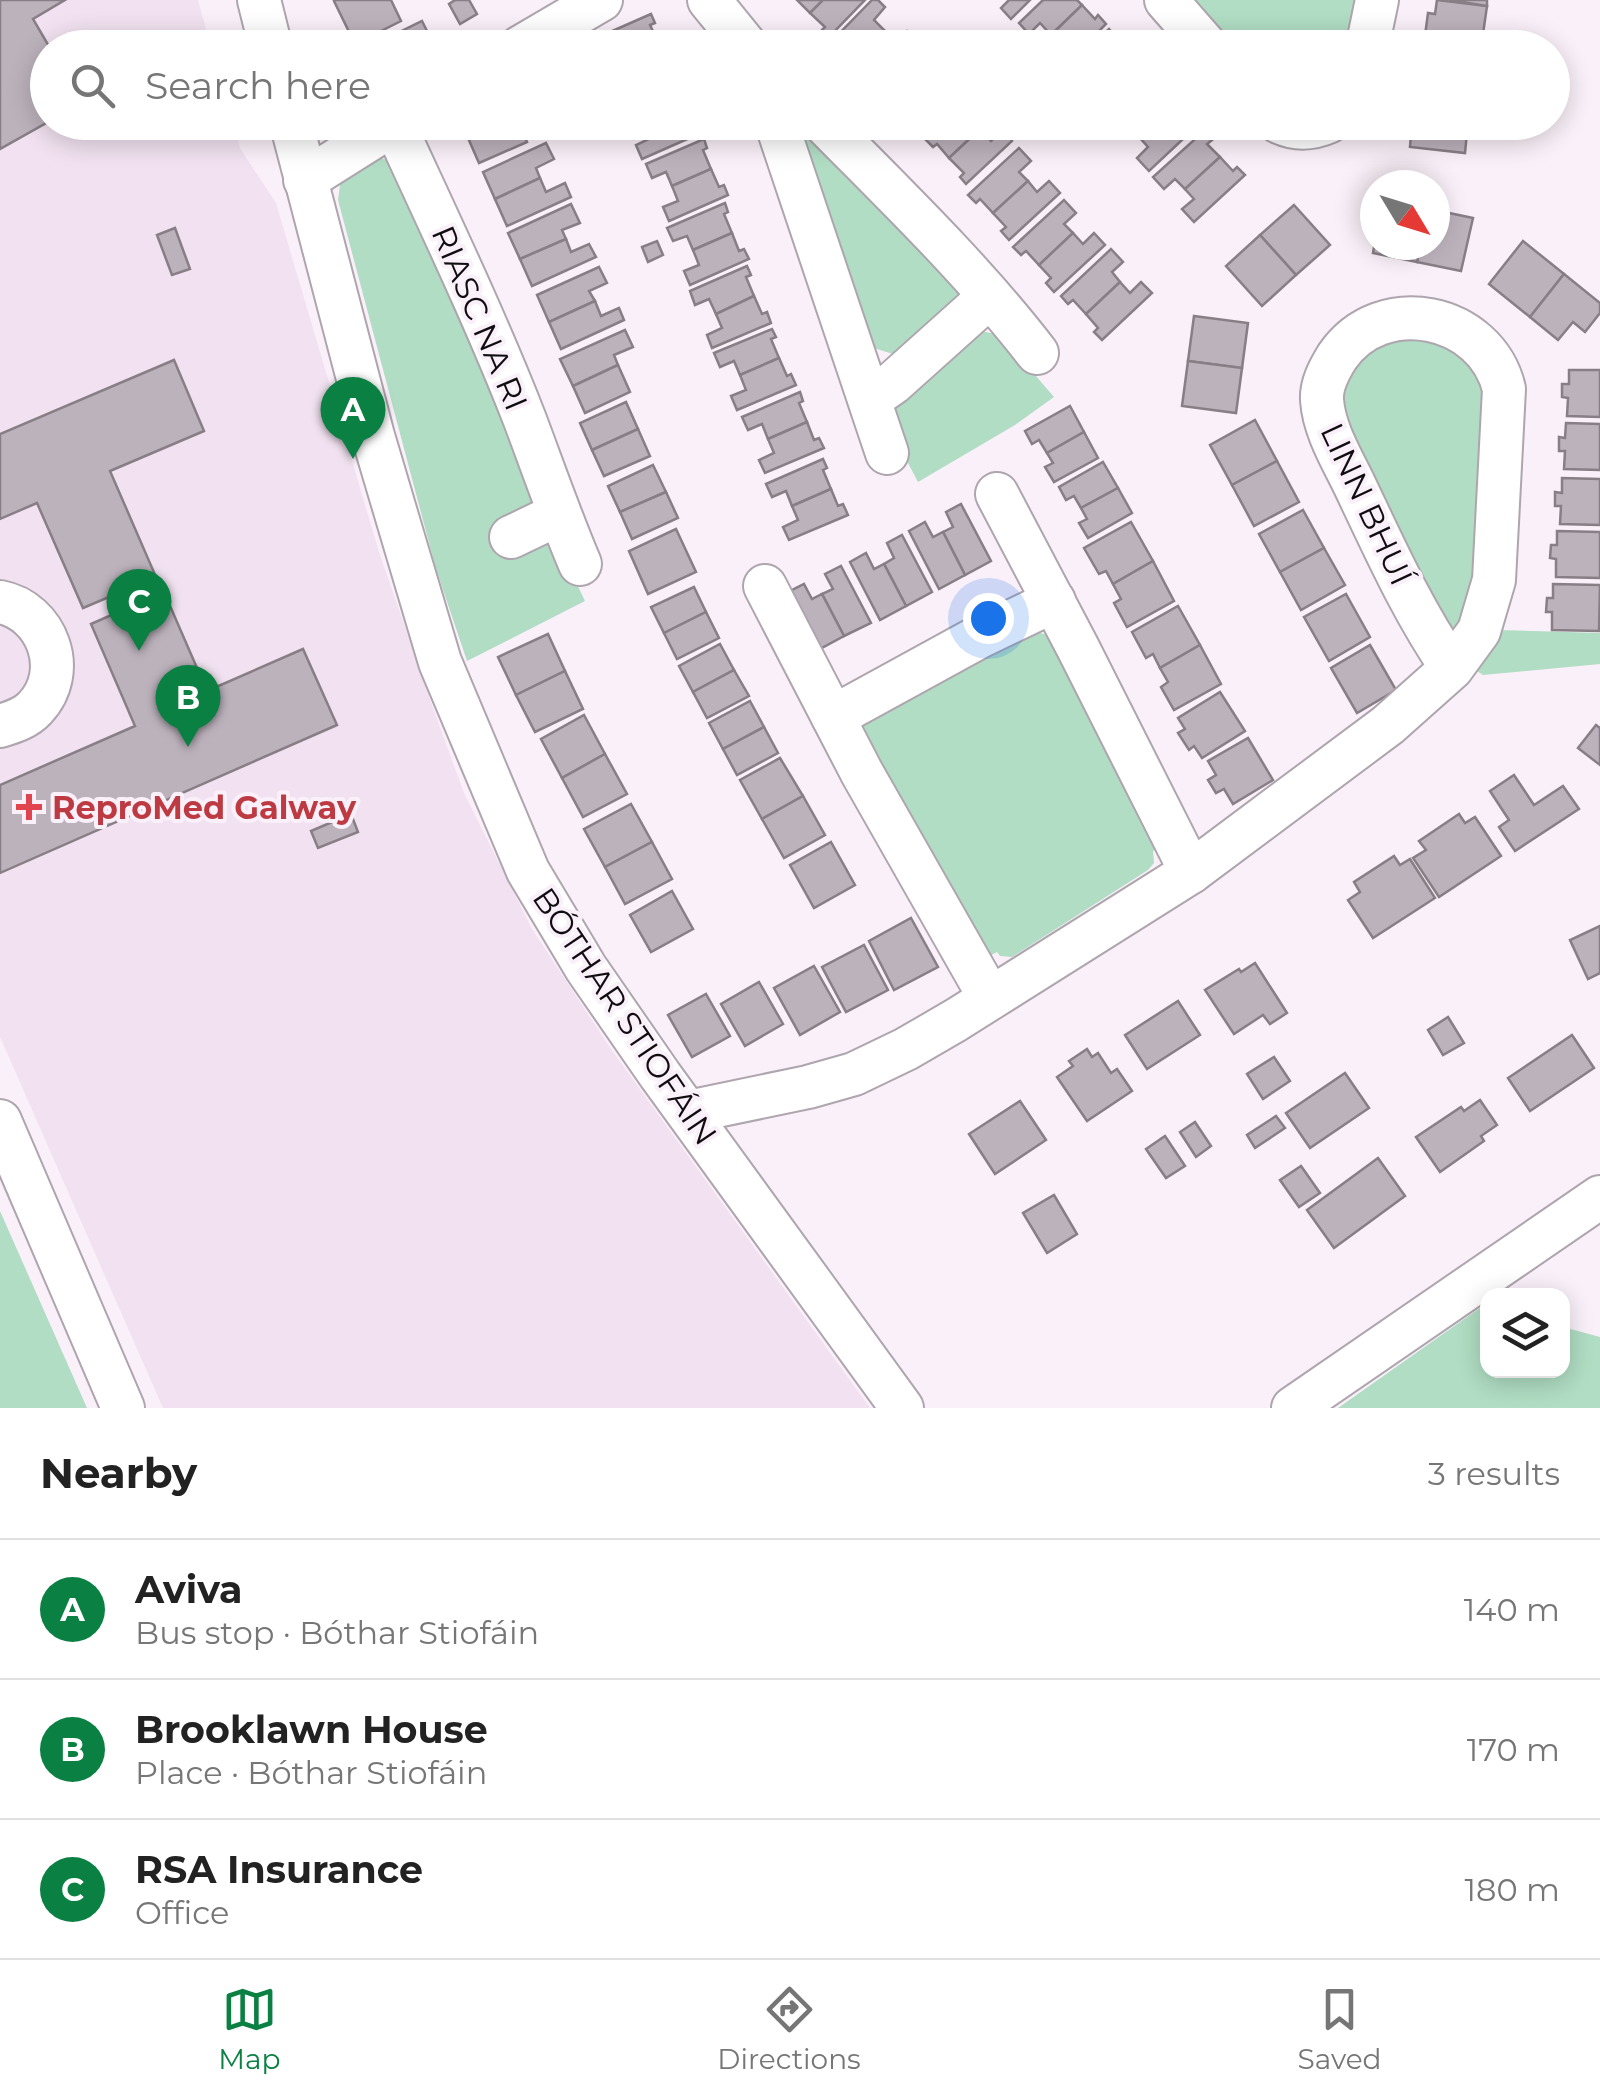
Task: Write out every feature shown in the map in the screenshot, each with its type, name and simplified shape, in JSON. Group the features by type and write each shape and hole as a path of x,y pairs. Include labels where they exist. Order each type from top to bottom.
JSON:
{"street":[{"path":"259,0 267,30"},
{"path":"550,30 601,0"},
{"path":"708,0 732,30"},
{"path":"1166,0 1192,30"},
{"path":"1371,30 1377,0"},
{"name":"BÓTHAR STIOFÁIN","path":"296,140 372,436 434,643 528,871 586,968 902,1408"},
{"name":"RIASC NA RI","path":"306,180 369,140"},
{"name":"RIASC NA RI","path":"403,140 510,385 580,564"},
{"path":"782,140 887,452"},
{"path":"840,140 954,254 1037,353"},
{"path":"870,399 990,296"},
{"name":"LINN BHUÍ","path":"688,1112 854,1074 906,1049 1191,872 1388,726 1452,668 1479,631 1494,580 1504,389 1494,361 1462,334 1429,319 1394,318 1366,328 1353,338 1330,368 1321,398 1333,439 1362,502 1434,643 1452,668"},
{"path":"997,494 1191,872"},
{"path":"511,537 559,514"},
{"path":"764,586 862,773 990,998"},
{"path":"0,602 29,614 43,629 51,648 52,670 47,690 35,708 0,726"},
{"path":"833,716 1054,602"},
{"path":"0,1121 123,1408"},
{"path":"1294,1408 1600,1198"}],"shaded area":[{"path":"0,0 198,0 206,30 30,30 30,140 238,140 276,203 379,552 464,793 532,929 611,1049 870,1408 163,1408 0,1037"}],"green space":[{"path":"1185,0 1366,0 1359,30 1211,30"},
{"path":"794,140 819,140 963,291 961,304 902,357 874,348"},
{"path":"378,156 392,163 534,489 533,503 518,518 536,539 561,551 585,601 467,661 436,569 338,200 341,177"},
{"path":"980,331 996,334 1054,397 1015,425 918,482 899,446 894,409"},
{"path":"1380,337 1444,339 1486,378 1481,577 1457,632 1445,625 1340,415 1337,389"},
{"path":"1498,630 1600,633 1600,664 1483,675 1474,669"},
{"path":"1037,632 1051,636 1161,846 1153,851 1154,863 1148,870 1012,957 997,952 984,959 860,726 869,713"},
{"path":"0,1211 87,1408 0,1408"},
{"path":"1480,1308 1480,1378 1570,1378 1570,1329 1600,1337 1600,1408 1338,1408"}],"building":[{"path":"0,0 65,0 33,19 39,30 30,30 30,132 0,149"},
{"path":"391,0 401,21 383,30 348,30 334,1"},
{"path":"469,0 477,14 460,24 449,4"},
{"path":"797,0 823,0 810,13"},
{"path":"823,0 865,0 836,30 822,30 825,27 810,13"},
{"path":"872,0 885,7 874,20 884,30 843,30"},
{"path":"1009,0 1030,0 1011,19 1001,8"},
{"path":"1043,0 1077,0 1082,5 1056,30 1046,30 1040,23 1033,30 1025,30 1019,23"},
{"path":"1437,0 1487,6 1484,30 1426,30 1428,13 1435,14"},
{"path":"1449,0 1487,0 1487,6"},
{"path":"1082,5 1106,24 1100,30 1056,30"},
{"path":"651,14 655,23 650,25 652,30 615,30"},
{"path":"422,21 426,30 404,30"},
{"path":"469,140 526,140 527,142 479,163"},
{"path":"647,140 685,140 642,159 636,145"},
{"path":"704,140 707,148 703,150 711,169 672,186 666,172 652,178 646,164"},
{"path":"926,140 968,140 949,158 937,144 933,147"},
{"path":"968,140 1012,141 966,184 960,177 964,173 949,158"},
{"path":"1142,140 1182,140 1149,171 1137,158 1148,147"},
{"path":"1194,140 1212,140 1207,144 1220,157 1185,189 1175,179 1164,189 1153,177"},
{"path":"1411,140 1466,140 1465,153 1410,147"},
{"path":"546,143 554,159 536,168 540,178 495,199 483,172"},
{"path":"1019,148 1031,161 1019,172 1028,181 993,213 980,199 976,203 968,195"},
{"path":"1220,157 1233,171 1237,167 1245,175 1194,222 1182,209 1194,199 1185,189"},
{"path":"711,169 719,187 724,185 728,195 669,221 663,207 678,201 672,186"},
{"path":"540,178 546,192 565,183 571,197 507,226 495,199"},
{"path":"1028,181 1037,192 1049,181 1060,193 1009,240 1001,231 1006,227 993,213"},
{"path":"1064,200 1076,213 1064,224 1073,233 1039,265 1026,251 1021,255 1013,247"},
{"path":"725,203 728,212 724,214 732,233 693,250 687,236 673,241 667,228"},
{"path":"571,204 580,223 562,230 566,239 520,259 508,233"},
{"path":"1294,205 1330,245 1296,275 1260,235"},
{"path":"1450,213 1473,218 1461,271 1417,262 1450,260"},
{"path":"175,228 190,269 172,275 157,235"},
{"path":"732,233 739,251 744,249 749,259 690,285 684,271 699,265 693,250"},
{"path":"1073,233 1083,244 1094,233 1105,245 1054,292 1046,283 1051,278 1039,265"},
{"path":"1260,235 1296,275 1262,306 1226,266"},
{"path":"566,239 571,252 589,244 596,257 532,286 520,259"},
{"path":"657,241 663,255 648,262 642,247"},
{"path":"1523,241 1564,274 1530,317 1489,284"},
{"path":"1111,249 1123,262 1112,272 1120,282 1086,314 1073,300 1068,304 1061,296"},
{"path":"747,266 751,275 746,277 754,296 716,314 709,299 695,305 690,291"},
{"path":"599,267 607,283 589,291 595,301 549,322 537,295"},
{"path":"1564,274 1600,303 1600,313 1585,332 1573,322 1558,340 1530,317"},
{"path":"1120,282 1130,293 1141,282 1152,293 1102,340 1086,314"},
{"path":"754,296 771,323 712,348 707,335 722,328 716,314"},
{"path":"595,301 601,316 619,308 624,320 561,349 549,322"},
{"path":"1194,316 1248,323 1242,368 1188,361"},
{"path":"772,329 776,337 771,339 779,358 740,375 734,361 720,367 714,353"},
{"path":"625,330 633,347 614,355 618,365 573,386 560,359"},
{"path":"779,358 796,385 737,410 731,396 746,390 740,375"},
{"path":"174,360 204,431 110,471 156,577 83,608 37,503 0,519 0,434"},
{"path":"1188,361 1242,368 1236,413 1182,406"},
{"path":"618,365 630,392 585,413 573,386"},
{"path":"1569,370 1600,370 1600,417 1567,416 1568,398 1562,397 1562,384 1569,384"},
{"path":"800,392 803,401 799,403 807,422 768,439 762,424 748,430 742,417"},
{"path":"626,402 638,429 592,450 580,423"},
{"path":"1070,406 1084,432 1047,453 1039,440 1032,444 1025,431"},
{"path":"1255,420 1277,461 1232,485 1210,445"},
{"path":"807,422 814,440 819,438 824,448 765,473 759,460 774,453 768,439"},
{"path":"1566,423 1600,424 1600,470 1564,469 1565,451 1559,451 1559,437 1565,438"},
{"path":"638,429 650,456 604,476 592,450"},
{"path":"1084,432 1098,458 1054,482 1045,467 1053,463 1047,453"},
{"path":"823,459 831,489 792,506 786,491 772,497 766,484"},
{"path":"1277,461 1299,502 1254,526 1232,485"},
{"path":"1103,462 1118,488 1081,508 1074,496 1066,500 1059,487"},
{"path":"653,465 666,492 620,512 608,486"},
{"path":"1562,478 1600,479 1600,525 1560,524 1561,506 1555,506 1555,492 1562,493"},
{"path":"1118,488 1132,513 1088,538 1079,523 1087,519 1081,508"},
{"path":"831,489 838,506 843,504 848,515 789,540 783,527 798,520 792,506"},
{"path":"666,492 678,518 632,539 620,512"},
{"path":"961,504 991,561 965,575 943,532 953,527 946,512"},
{"path":"1303,510 1324,548 1280,572 1259,534"},
{"path":"925,522 933,537 943,532 965,575 939,589 909,531"},
{"path":"1131,522 1153,561 1113,584 1106,571 1099,574 1084,548"},
{"path":"676,529 696,572 648,594 629,551"},
{"path":"1557,531 1600,532 1600,578 1556,577 1556,559 1550,558 1551,545 1557,545"},
{"path":"902,535 932,592 906,606 884,564 894,558 887,543"},
{"path":"1324,548 1345,585 1301,610 1280,572"},
{"path":"866,553 874,569 884,564 906,606 880,620 850,562"},
{"path":"1153,561 1174,601 1127,627 1114,603 1121,599 1113,584"},
{"path":"841,566 871,623 844,636 822,594 833,589 825,574"},
{"path":"804,584 812,599 822,594 844,636 818,650 788,592"},
{"path":"1553,584 1600,585 1599,631 1552,630 1552,612 1546,612 1547,598 1553,598"},
{"path":"694,587 706,612 664,633 651,607"},
{"path":"164,592 207,691 303,649 337,725 0,873 0,785 135,726 91,624"},
{"path":"1346,594 1370,637 1329,661 1304,617"},
{"path":"1178,606 1200,645 1160,668 1153,654 1146,658 1132,632"},
{"path":"706,612 719,638 677,659 664,633"},
{"path":"548,634 565,671 516,695 498,657"},
{"path":"720,644 734,670 693,692 679,666"},
{"path":"1200,645 1221,684 1174,710 1161,687 1168,682 1160,668"},
{"path":"1370,645 1396,690 1357,713 1331,668"},
{"path":"734,670 749,696 707,718 693,692"},
{"path":"565,671 583,709 535,732 516,695"},
{"path":"1220,692 1245,731 1202,758 1194,746 1189,750 1178,733 1185,729 1178,718"},
{"path":"750,701 764,727 723,749 709,723"},
{"path":"584,715 605,754 562,778 541,739"},
{"path":"1596,725 1600,728 1600,765 1578,748"},
{"path":"764,727 778,753 737,775 723,749"},
{"path":"1248,738 1273,780 1233,804 1224,789 1216,793 1208,780 1216,775 1208,761"},
{"path":"605,754 627,794 583,817 562,778"},
{"path":"780,758 803,796 762,819 740,780"},
{"path":"1514,775 1534,805 1563,786 1579,809 1515,851 1499,827 1509,820 1490,791"},
{"path":"803,796 825,835 784,858 762,819"},
{"path":"631,804 652,842 605,867 584,829"},
{"path":"351,814 358,832 318,848 311,831"},
{"path":"1459,814 1465,823 1475,817 1501,856 1439,897 1413,858 1426,850 1419,841"},
{"path":"652,842 672,879 625,904 605,867"},
{"path":"831,842 855,885 814,908 790,865"},
{"path":"1394,856 1400,865 1410,859 1435,898 1373,938 1348,900 1360,892 1354,882"},
{"path":"672,891 693,929 651,952 630,915"},
{"path":"911,918 938,967 894,990 869,941"},
{"path":"1600,926 1600,973 1588,979 1570,940"},
{"path":"864,945 888,990 846,1012 822,967"},
{"path":"1255,963 1287,1013 1270,1024 1263,1015 1234,1034 1205,990"},
{"path":"814,966 840,1012 800,1035 774,988"},
{"path":"759,982 783,1024 745,1046 721,1004"},
{"path":"706,994 730,1036 692,1057 668,1015"},
{"path":"1178,1001 1200,1035 1147,1069 1125,1035"},
{"path":"1448,1017 1464,1043 1443,1055 1428,1030"},
{"path":"1572,1035 1594,1068 1530,1111 1508,1078"},
{"path":"1087,1049 1092,1057 1098,1053 1111,1073 1117,1069 1132,1091 1087,1121 1057,1077 1073,1066 1069,1061"},
{"path":"1274,1057 1290,1081 1263,1099 1247,1074"},
{"path":"1345,1073 1369,1108 1310,1148 1286,1113"},
{"path":"1480,1100 1497,1125 1481,1136 1484,1141 1440,1172 1416,1137 1461,1107 1464,1111"},
{"path":"1020,1101 1046,1140 995,1174 969,1134"},
{"path":"1276,1116 1285,1128 1255,1148 1247,1135"},
{"path":"1195,1122 1211,1146 1196,1157 1180,1132"},
{"path":"1165,1136 1185,1166 1166,1178 1146,1149"},
{"path":"1378,1158 1405,1196 1334,1248 1307,1210"},
{"path":"1301,1166 1320,1193 1299,1207 1280,1180"},
{"path":"1054,1195 1077,1234 1047,1253 1023,1213"}],"place":[{"name":"Aviva","path":"353,459"},
{"name":"RSA Insurance","path":"139,651"},
{"name":"Brooklawn House","path":"188,747"},
{"name":"ReproMed Galway","path":"29,807"}]}
